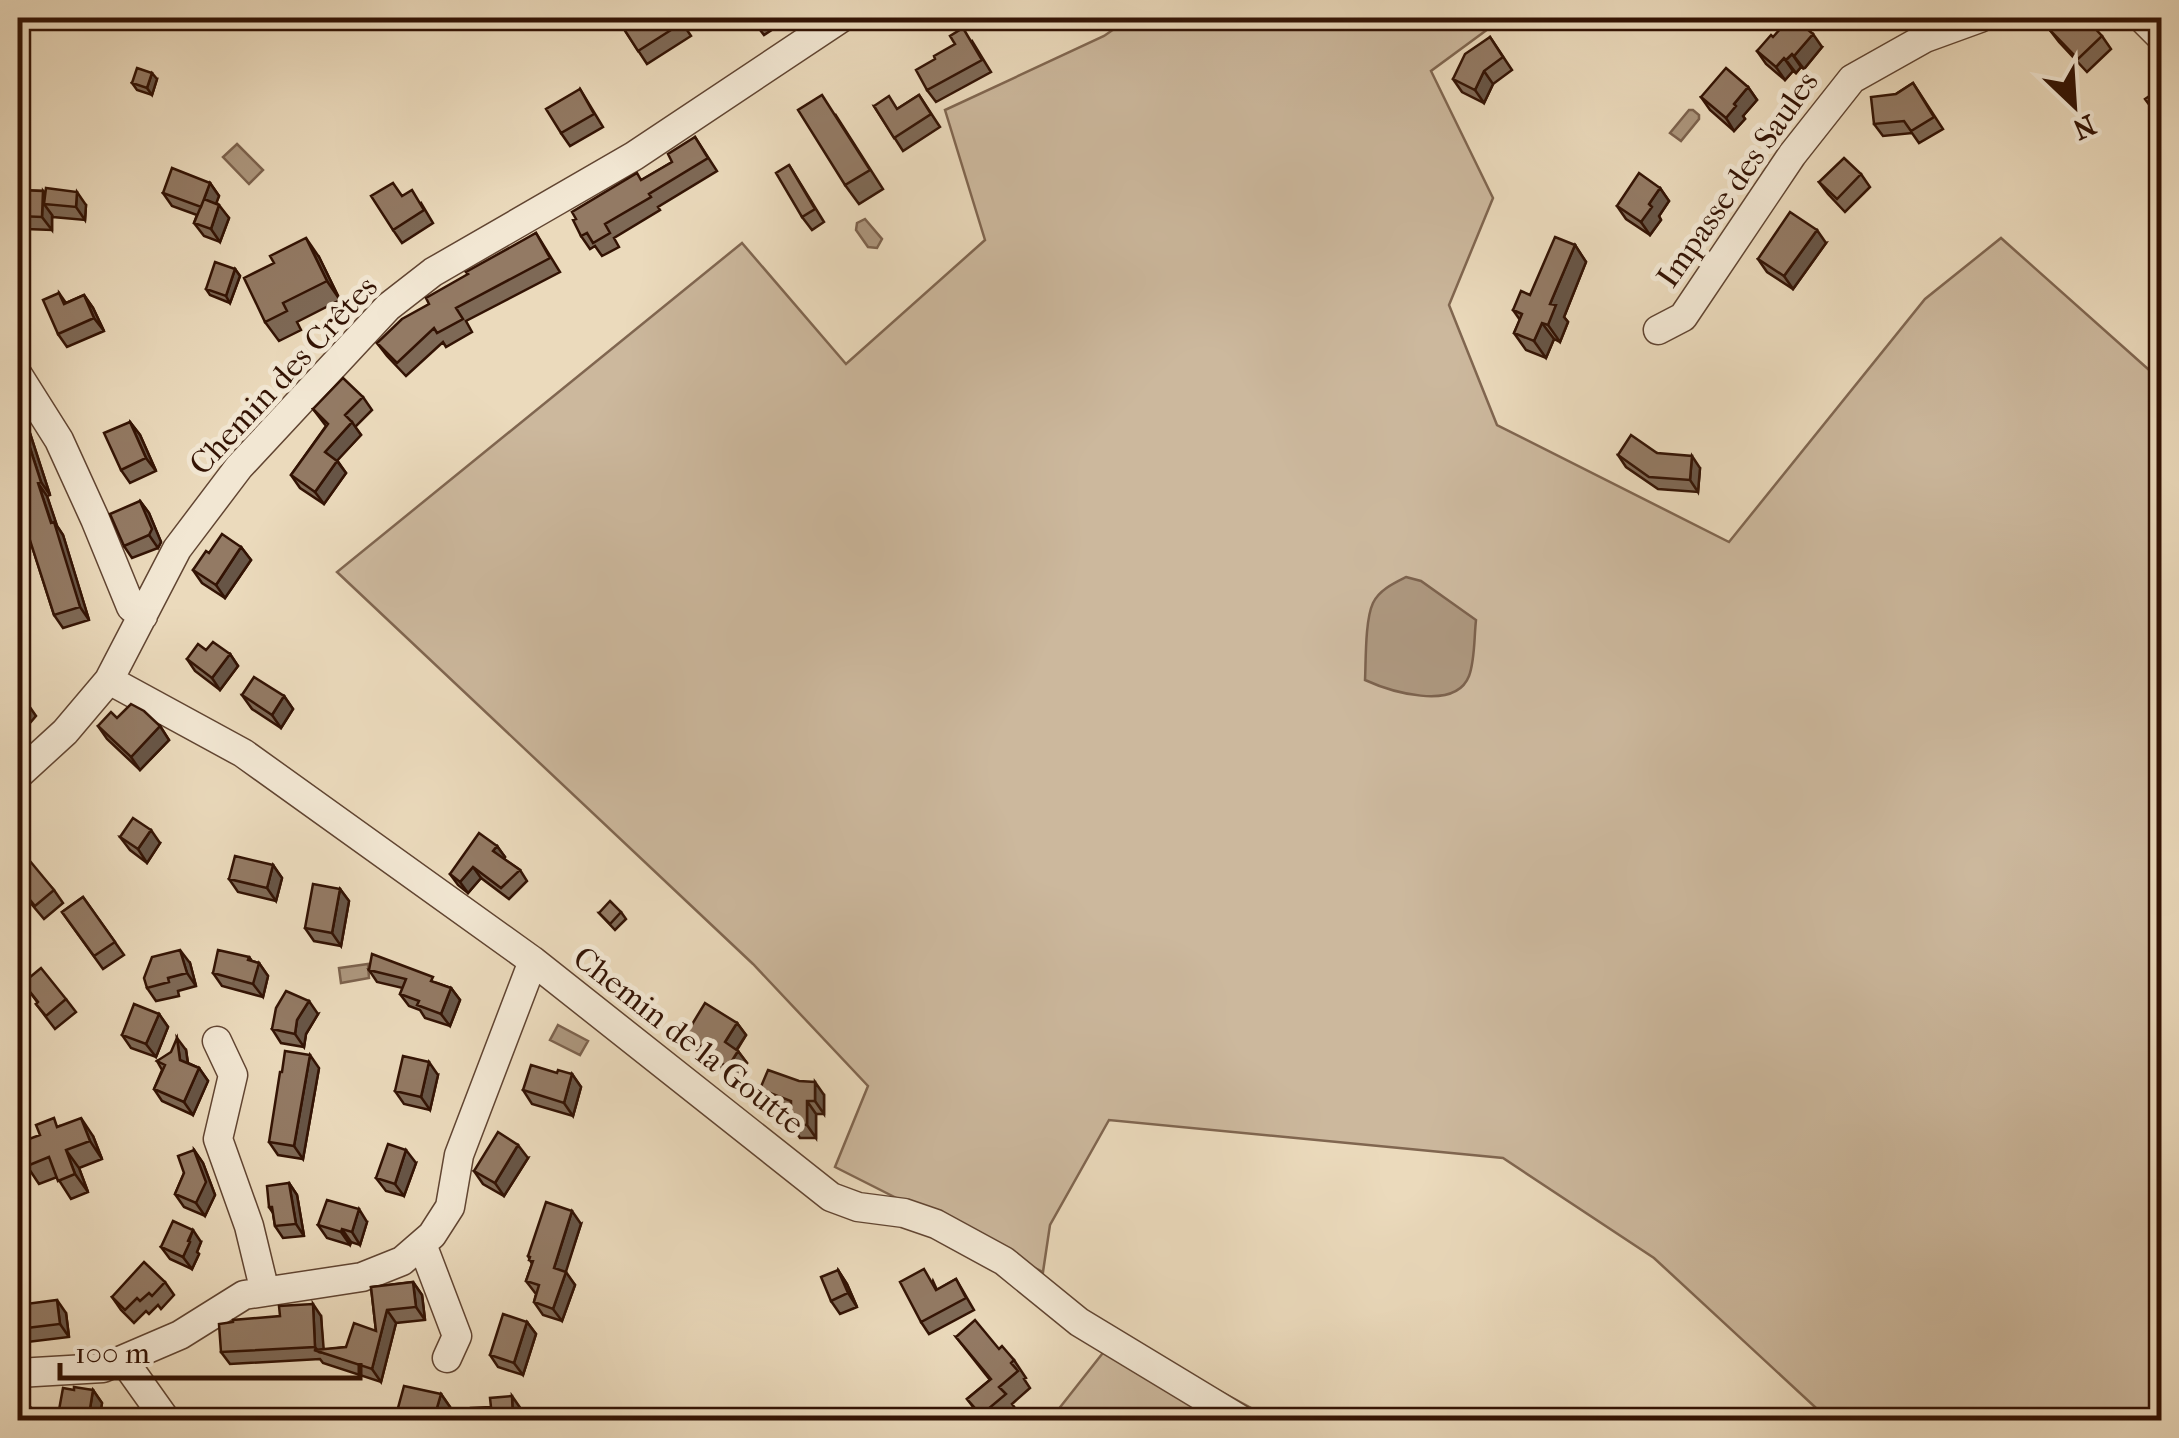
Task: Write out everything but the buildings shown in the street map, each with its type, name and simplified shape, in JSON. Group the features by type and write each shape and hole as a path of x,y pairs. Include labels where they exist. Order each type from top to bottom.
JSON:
{"street":[{"name":"Chemin des Crêtes","path":"18,775 65,732 109,680 177,549 239,467 388,307 432,272 634,156 841,18"},
{"name":"Impasse des Saules","path":"1658,330 1683,317 1792,155 1852,79 1925,38 1980,18"},
{"path":"2142,18 2162,38"},
{"path":"18,375 58,440 132,607 142,616"},
{"name":"Chemin de la Goutte","path":"109,680 242,753 533,961 831,1197 936,1224 1004,1261 1079,1322 1241,1420"},
{"path":"18,1373 104,1368 180,1335 244,1295 362,1277 402,1261 432,1235 450,1206 459,1155 533,961"},
{"path":"217,1042 233,1074 218,1139 249,1226 265,1292"},
{"path":"422,1244 457,1336 448,1358"},
{"path":"124,1361 166,1420"}],"shaded area":[{"path":"1130,18 1503,18 1431,71 1493,198 1449,305 1497,425 1729,542 1925,299 2001,238 2148,369 2161,364 2161,1420 1829,1420 1654,1258 1503,1158 1109,1120 1050,1225 1043,1272 835,1167 868,1086 753,964 337,572 742,243 846,364 985,240 945,110 1104,36"},
{"path":"1689,110 1699,119 1681,141 1670,133"},
{"path":"237,144 263,170 249,184 223,157"},
{"path":"865,219 882,239 877,248 868,247 856,230 857,223"},
{"path":"1406,577 1421,581 1476,620 1469,676 1450,693 1421,696 1365,680 1370,610 1383,591"},
{"path":"368,964 369,978 341,983 339,968"},
{"path":"558,1025 588,1041 580,1055 550,1040"},
{"path":"1117,1335 1273,1420 1050,1420"}]}
